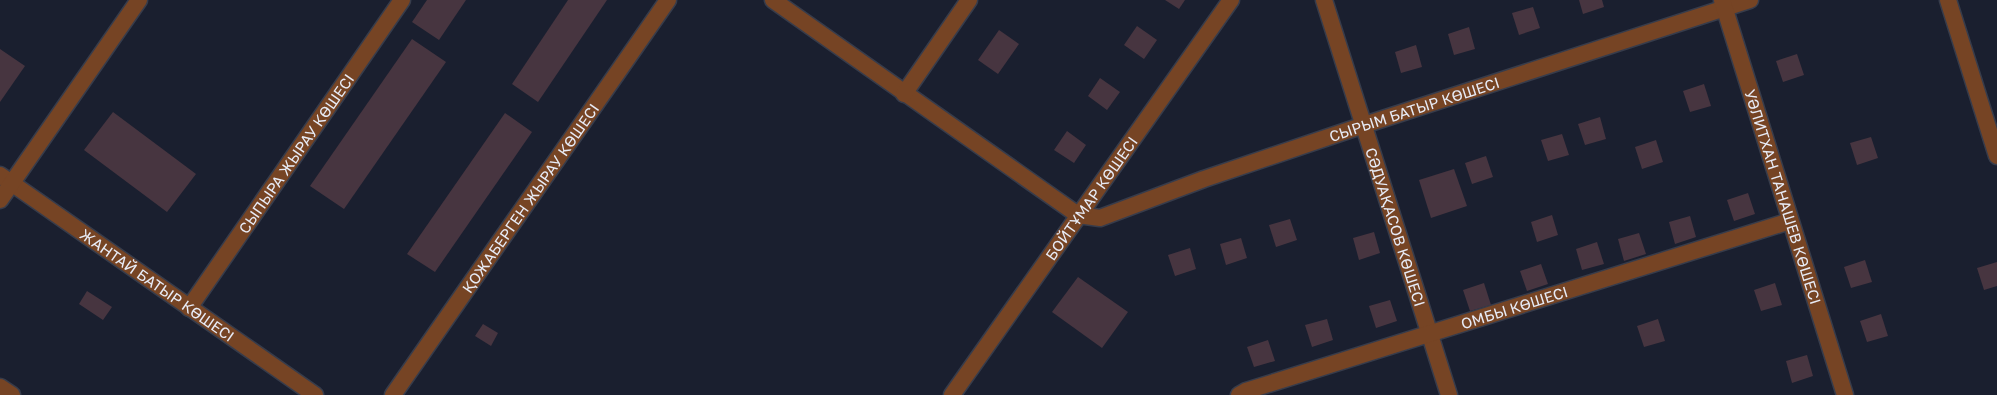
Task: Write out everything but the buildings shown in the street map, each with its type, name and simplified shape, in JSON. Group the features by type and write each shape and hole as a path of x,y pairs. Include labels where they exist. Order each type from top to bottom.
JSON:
{"street":[{"path":"0,200 6,179 139,0"},
{"name":"СЫПЫРА ЖЫРАУ КӨШЕСІ","path":"189,308 402,0"},
{"name":"ҚОЖАБЕРГЕН ЖЫРАУ КӨШЕСІ","path":"393,395 668,0"},
{"path":"772,0 1078,215"},
{"path":"904,94 969,0"},
{"name":"БОЙТҰМАР КӨШЕСІ","path":"952,395 1231,0"},
{"name":"СӘДУАҚАСОВ КӨШЕСІ","path":"1324,0 1450,395"},
{"name":"СЫРЫМ БАТЫР КӨШЕСІ","path":"1078,215 1100,218 1204,179 1364,125 1723,5 1750,0"},
{"path":"1948,0 1997,156"},
{"name":"УӘЛИТХАН ТАНАШЕВ КӨШЕСІ","path":"1723,5 1845,395"},
{"name":"ЖАНТАЙ БАТЫР КӨШЕСІ","path":"6,179 315,395"},
{"name":"ОМБЫ КӨШЕСІ","path":"1239,395 1430,333 1790,221"},
{"path":"0,387 12,395"}]}
